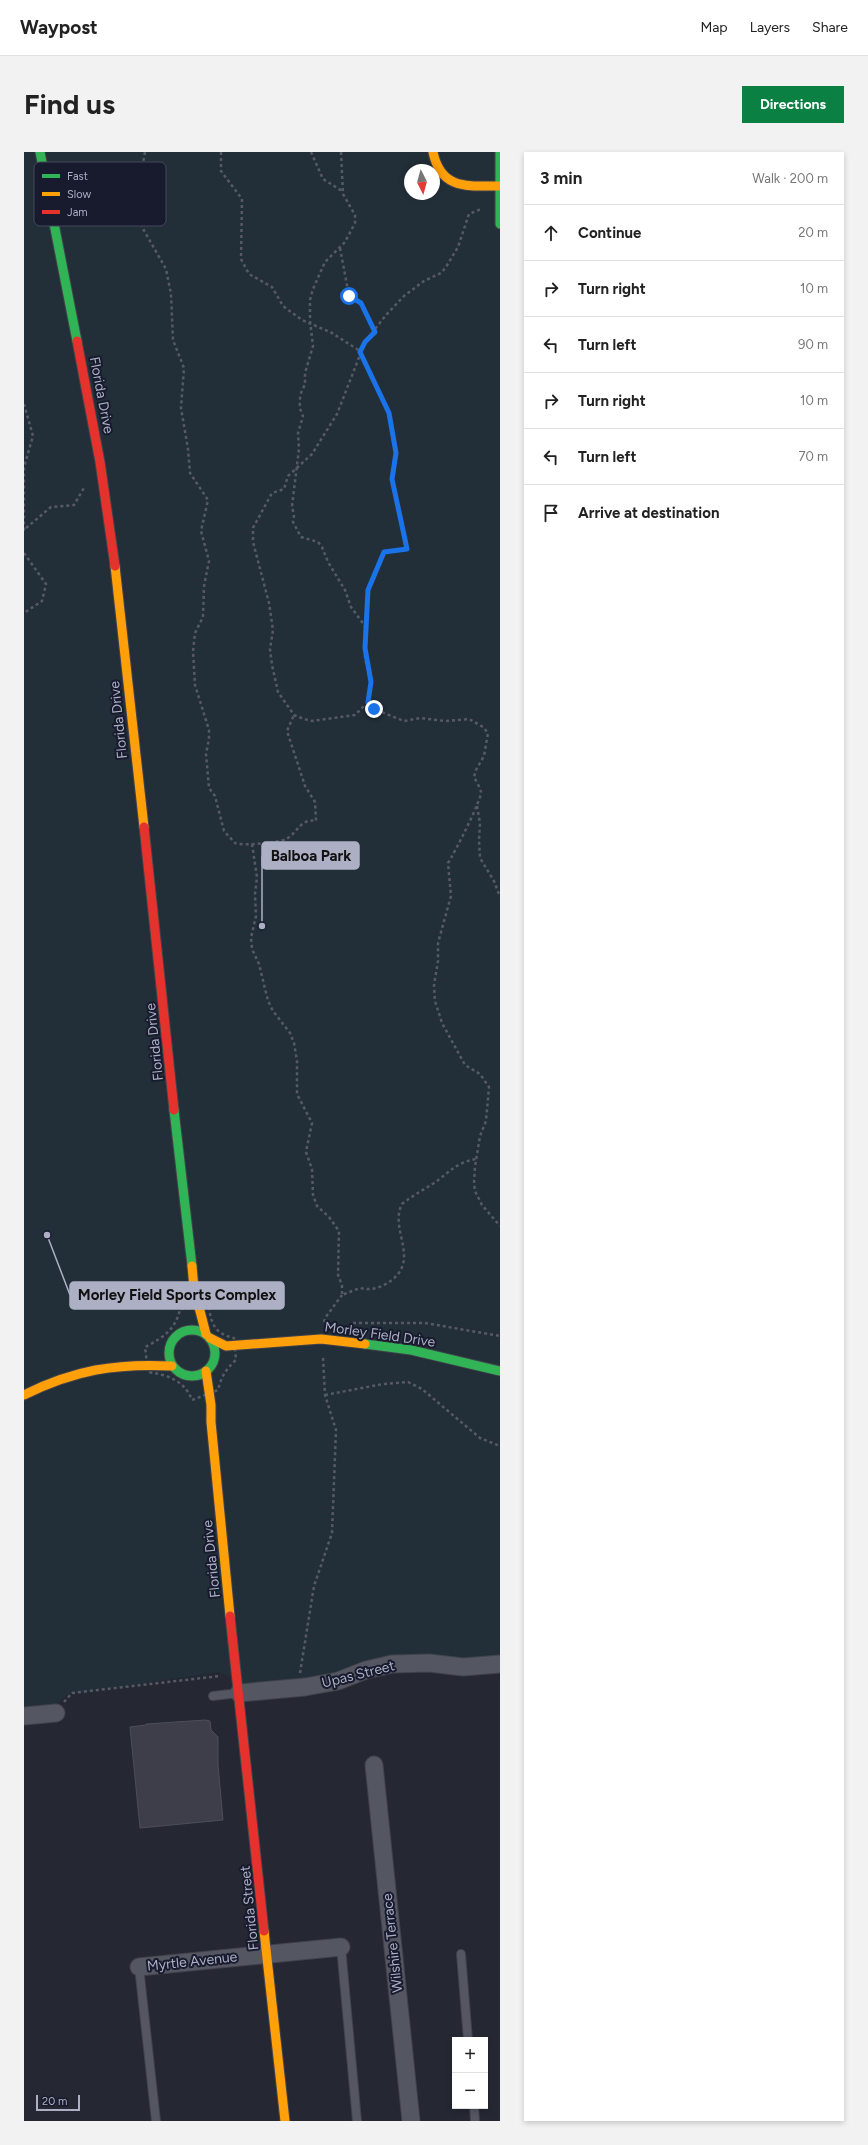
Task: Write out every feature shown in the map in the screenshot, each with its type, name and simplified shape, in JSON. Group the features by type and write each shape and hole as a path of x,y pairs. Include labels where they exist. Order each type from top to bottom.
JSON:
{"street":[{"name":"Florida Drive","path":"40,152 42,162"},
{"path":"433,152 434,163 442,176 452,183 466,186 500,186"},
{"path":"500,152 500,224"},
{"name":"Florida Drive","path":"54,226 100,462 132,720 194,1288 208,1336"},
{"name":"Florida Drive","path":"185,1308 194,1288"},
{"path":"158,1349 170,1343 181,1333 187,1320"},
{"path":"181,1333 198,1330 208,1336 213,1343 215,1354 213,1362 206,1371 191,1376 183,1374"},
{"name":"Morley Field Drive","path":"208,1336 226,1346 322,1339 411,1350 500,1371"},
{"path":"170,1343 168,1350 172,1366"},
{"name":"Morley Field Drive","path":"213,1362 248,1349 254,1345"},
{"path":"125,1364 139,1357"},
{"path":"24,1395 53,1381 101,1367 125,1364 172,1366 195,1386"},
{"name":"Florida Drive","path":"206,1371 211,1405 211,1422 239,1693"},
{"name":"Florida Drive","path":"200,1397 211,1422"},
{"name":"Upas Street","path":"239,1693 305,1687 338,1681 366,1670 392,1664 429,1663 463,1668 499,1668"},
{"name":"Florida Street","path":"239,1693 285,2121"},
{"path":"24,1716 56,1713"},
{"name":"Wilshire Terrace","path":"374,1765 411,2121"},
{"name":"Myrtle Avenue","path":"139,1967 341,1946"}],"lane":[{"path":"213,1696 239,1693"},
{"path":"341,1946 357,2121"},
{"path":"461,1954 468,2037"},
{"path":"139,1967 156,2121"},
{"path":"474,2109 475,2121"}],"path":[{"path":"143,162 145,152"},
{"path":"221,152 221,171 242,199 241,259 249,274 272,288 283,306 302,320 332,333 360,352 389,413 396,453 392,479 407,549 384,552 368,590 365,626 365,659 371,682 368,702 355,716 312,721 294,715 278,692 270,649 273,630 269,603 253,542 253,528 256,519 272,493 284,489 288,476 312,454 337,414 352,380 360,352 365,342 375,332 383,318 404,296 424,281 441,273 458,248 469,214 481,209"},
{"path":"311,152 322,179 342,191"},
{"path":"341,152 342,191 344,198 355,215 355,223 340,248 325,262 317,277 310,300 310,321 312,324 313,346 305,373 305,385 302,389 299,409 303,416 298,433 299,449 295,469 296,480 292,506 295,528 301,537 318,542 322,547 328,562 345,590 351,607 365,626"},
{"path":"142,226 166,269 171,294 173,340 184,368 181,408 188,449 190,473 208,500 201,530 209,557 204,586 205,602 203,617 195,633 193,651 196,691 207,720 209,736 206,754 209,769 207,778 210,791 215,796 226,834 238,844 270,843 286,839 300,824 307,821 316,821 315,802 305,786 287,731 294,715"},
{"path":"340,248 349,296 361,303 375,332"},
{"path":"24,404 33,436 24,467 24,533"},
{"path":"25,528 51,507 74,504 100,462"},
{"path":"24,553 46,584 42,601 24,612"},
{"path":"368,702 374,709 404,721 421,718 444,721 469,719 483,727 488,733 488,741 484,756 476,770 474,777 481,791 480,799 457,849 448,863 452,896 438,943 438,961 434,985 435,1001 449,1038 465,1065 480,1074 489,1087 486,1121 480,1136 474,1175 478,1199 500,1226"},
{"path":"477,806 480,823 480,858 494,881 500,897"},
{"path":"252,844 257,877 255,894 256,916 251,938 252,949 259,964 268,1001 273,1012 290,1033 294,1043 297,1061 297,1094 312,1123 306,1152 312,1168 313,1196 317,1206 329,1217 339,1231 338,1275 342,1285 342,1295"},
{"path":"305,1687 299,1671 314,1586 332,1533 336,1430 325,1395 322,1339 325,1318 342,1295 360,1288 366,1290 378,1288 397,1274 405,1257 404,1245 398,1222 399,1209 402,1204 433,1184 451,1168 476,1159"},
{"path":"145,1347 168,1332 174,1326 185,1308"},
{"path":"347,1322 425,1323 500,1336"},
{"path":"325,1395 383,1384 408,1382 422,1389 480,1438 500,1446"},
{"path":"56,1713 72,1693 236,1674"}],"shaded area":[{"path":"24,152 500,152 500,1659 251,1687 219,1672 67,1695 54,1707 24,1709"}],"building":[{"path":"205,1720 210,1721 211,1730 218,1737 218,1765 223,1820 140,1828 130,1727 146,1724"}],"traffic: fast":[{"path":"40,152 42,162"},
{"path":"500,152 500,224"},
{"path":"54,226 77,341"},
{"path":"174,1110 192,1266"},
{"path":"188,1330 196,1330 205,1334 211,1340 215,1353 211,1366 205,1372 196,1376 188,1376 179,1372 173,1366 169,1357 169,1349 173,1340 179,1334 188,1330"},
{"path":"365,1344 411,1350 500,1371"}],"traffic: slow":[{"path":"433,152 442,173 449,179 466,185 500,186"},
{"path":"115,566 144,827"},
{"path":"192,1266 194,1288 206,1334"},
{"path":"210,1338 226,1346 321,1339 365,1344"},
{"path":"24,1395 42,1386 78,1374 96,1370 132,1366 172,1366"},
{"path":"206,1371 211,1405 211,1422 230,1616"},
{"path":"264,1931 285,2121"}],"traffic: jam":[{"path":"77,341 100,462 115,566"},
{"path":"144,827 174,1110"},
{"path":"230,1616 264,1931"}],"place":[{"name":"Balboa Park","path":"262,926"},
{"name":"Morley Field Sports Complex","path":"47,1235"}],"route":[{"path":"349,296 361,303 375,332 365,342 360,352 389,413 390,428 396,453 392,479 407,549 384,552 368,590 365,626 365,659 371,676 368,702 374,709"}]}
